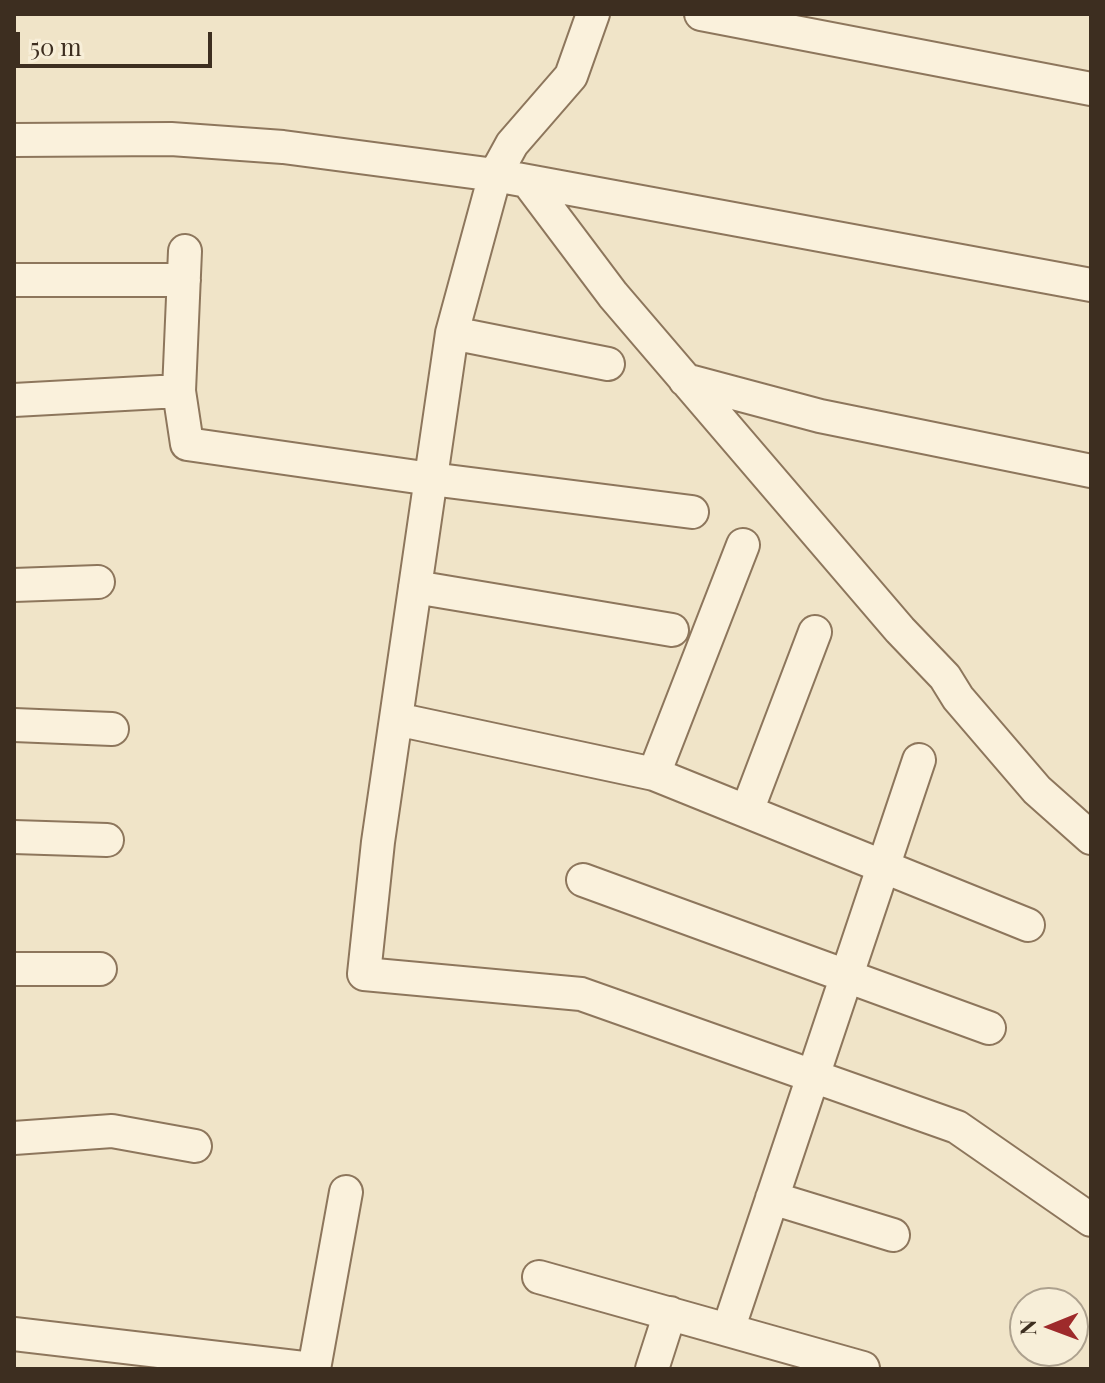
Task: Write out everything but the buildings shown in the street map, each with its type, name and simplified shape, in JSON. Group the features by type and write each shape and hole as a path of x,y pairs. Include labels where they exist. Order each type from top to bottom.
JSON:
{"street":[{"path":"593,14 571,76 512,144 495,175 452,333 378,842 364,974 581,994 957,1127 1091,1220"},
{"path":"701,14 1091,89"},
{"path":"14,140 171,139 283,147 495,175 1091,285"},
{"path":"528,182 613,295 685,380 900,630 945,677 958,698 1037,790 1091,838"},
{"path":"14,280 184,266 179,391 187,444 692,512"},
{"path":"452,333 608,364"},
{"path":"685,380 820,416 1091,471"},
{"path":"14,400 179,391"},
{"path":"654,774 743,545"},
{"path":"14,585 98,582"},
{"path":"415,587 672,630"},
{"path":"747,811 815,632"},
{"path":"396,719 654,774 1028,925"},
{"path":"14,725 112,729"},
{"path":"728,1330 919,760"},
{"path":"14,837 107,840"},
{"path":"583,880 989,1028"},
{"path":"14,969 100,969"},
{"path":"14,1138 112,1131 195,1146"},
{"path":"14,1334 313,1369 346,1192"},
{"path":"772,1198 893,1235"},
{"path":"539,1277 863,1368"},
{"path":"652,1369 670,1313"}]}
